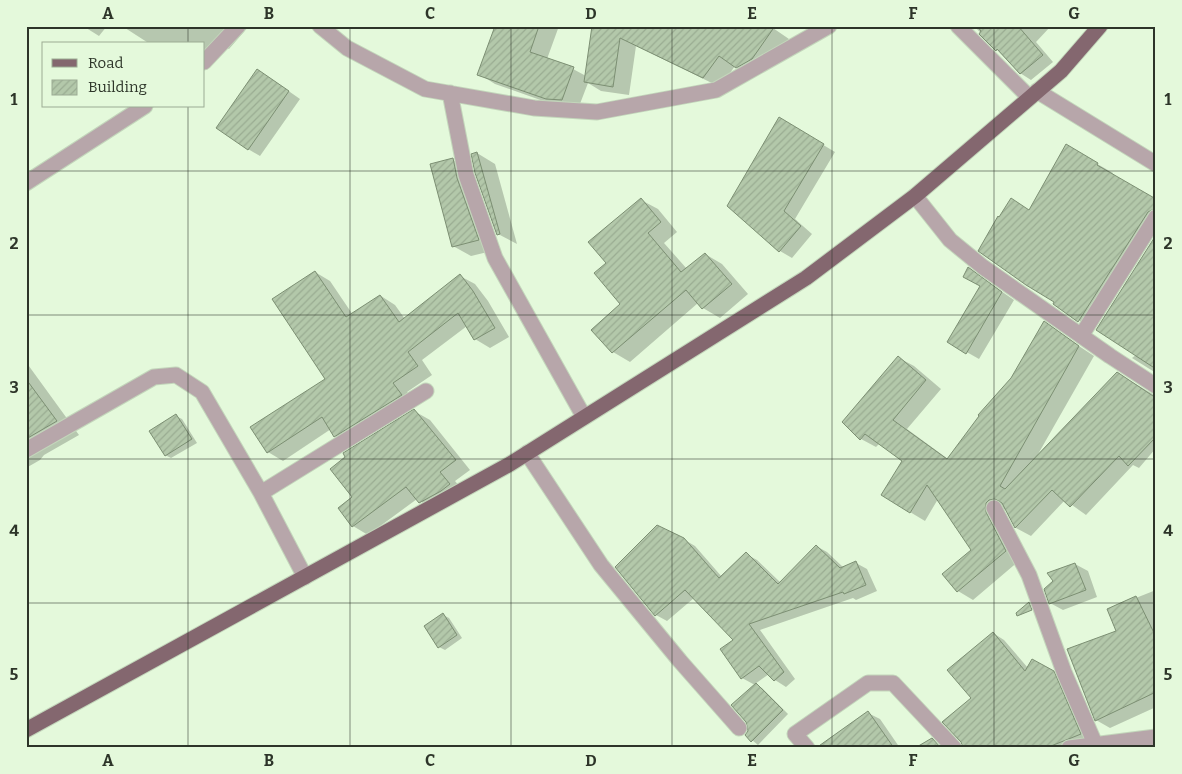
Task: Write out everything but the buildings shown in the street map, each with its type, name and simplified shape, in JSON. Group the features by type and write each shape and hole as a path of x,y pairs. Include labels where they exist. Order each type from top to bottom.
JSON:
{"main road":[{"path":"26,730 527,453 806,278 915,196 1061,71 1100,26"}],"street":[{"path":"205,61 238,26"},
{"path":"320,26 347,48 425,90 534,108 597,112 716,90 829,26"},
{"path":"958,26 1033,94 1156,164"},
{"path":"450,93 466,175 495,258 584,417"},
{"path":"26,183 142,108"},
{"path":"915,196 950,240 1002,281 1156,386"},
{"path":"1081,336 1156,217"},
{"path":"26,450 154,377 176,375 202,392 261,494 305,577"},
{"path":"261,494 426,391"},
{"path":"527,453 601,565 680,661 739,728"},
{"path":"994,508 1029,575 1064,672 1096,746"},
{"path":"807,748 795,734 868,683 893,683 954,748"},
{"path":"1069,748 1156,737"}]}
